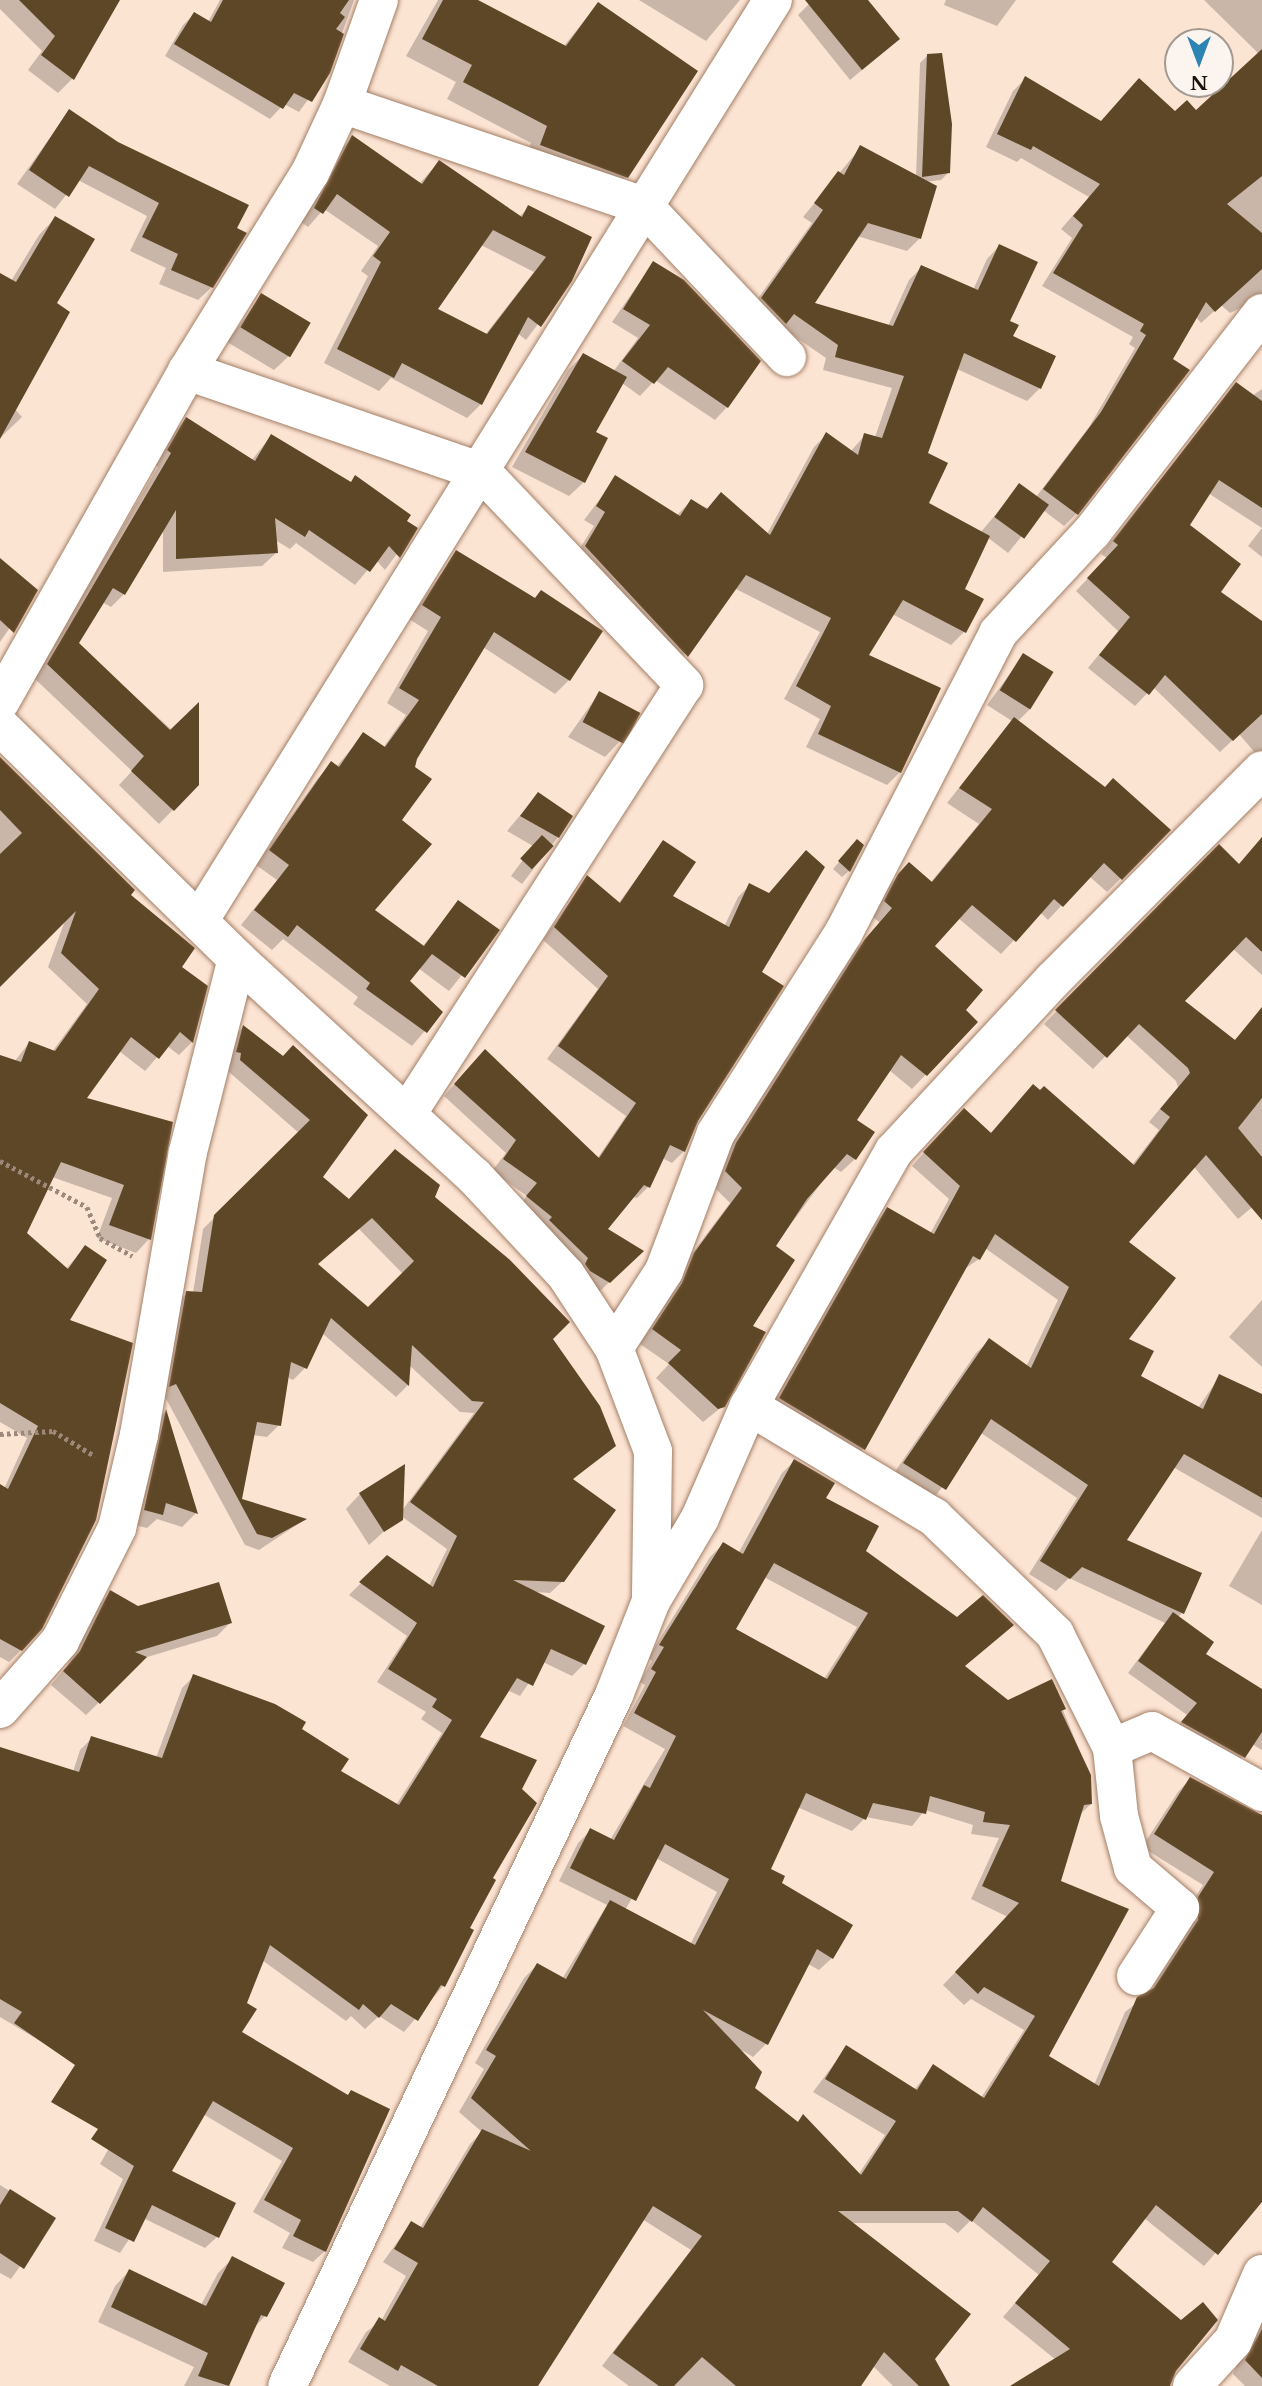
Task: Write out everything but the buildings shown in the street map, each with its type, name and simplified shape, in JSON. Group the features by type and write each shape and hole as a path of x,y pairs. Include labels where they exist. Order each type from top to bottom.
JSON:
{"street":[{"path":"0,702 187,371 310,173 342,104 379,0"},
{"path":"199,921 482,472 773,0"},
{"path":"342,104 644,206 787,357"},
{"path":"614,1348 664,1271 716,1133 844,932 999,633 1092,532 1262,313"},
{"path":"187,371 482,472 684,685 407,1114"},
{"path":"0,726 237,959 474,1176 566,1275 614,1348 653,1451 651,1601"},
{"path":"287,2386 614,1695 651,1601 700,1518 750,1406 894,1151 1053,980 1262,770"},
{"path":"0,1709 60,1641 117,1528 130,1475 188,1152 237,959"},
{"path":"750,1406 934,1517 1055,1634 1112,1748 1119,1816 1133,1868 1180,1908 1136,1976"},
{"path":"1112,1748 1152,1731 1262,1792"},
{"path":"1192,2386 1233,2341 1262,2274"}],"path":[{"path":"0,1161 87,1207 100,1238 167,1275"},
{"path":"0,1434 52,1431 130,1475"}]}
